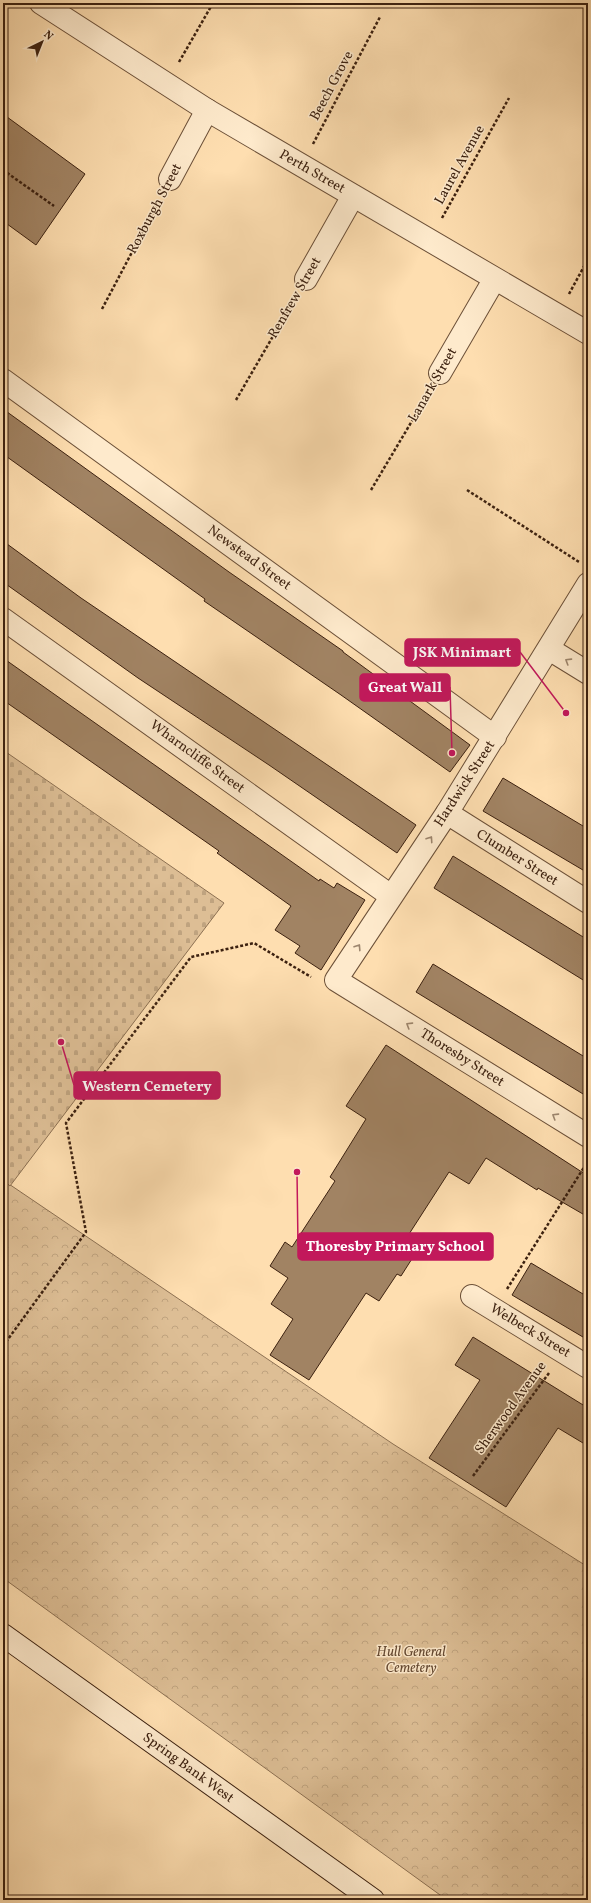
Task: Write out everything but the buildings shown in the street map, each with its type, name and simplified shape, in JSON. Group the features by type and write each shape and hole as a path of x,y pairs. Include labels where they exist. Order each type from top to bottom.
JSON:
{"street":[{"name":"Perth Street","path":"41,3 207,110 494,280 588,333"},
{"name":"Roxburgh Street","path":"170,179 207,110"},
{"name":"Renfrew Street","path":"306,279 353,196"},
{"name":"Lanark Street","path":"440,373 494,280"},
{"name":"Newstead Street","path":"3,380 495,737"},
{"name":"Hardwick Street","path":"336,980 447,813 588,584"},
{"name":"Wharncliffe Street","path":"3,619 391,896"},
{"path":"548,648 588,673"},
{"name":"Clumber Street","path":"447,813 588,902"},
{"name":"Thoresby Street","path":"336,980 588,1136"},
{"name":"Welbeck Street","path":"472,1296 588,1367"},
{"name":"Spring Bank West","path":"3,1635 373,1900"}],"path":[{"path":"167,84 213,3"},
{"name":"Beech Grove","path":"301,165 380,17"},
{"name":"Laurel Avenue","path":"429,241 509,98"},
{"path":"3,170 54,206"},
{"name":"Roxburgh Street","path":"102,309 170,179"},
{"path":"558,316 588,259"},
{"name":"Renfrew Street","path":"236,400 306,279"},
{"name":"Lanark Street","path":"371,490 440,373"},
{"path":"467,490 581,563"},
{"path":"3,1346 86,1232 66,1123 191,957 254,943 317,981 336,980"},
{"path":"494,1310 588,1161"},
{"name":"Sherwood Avenue","path":"473,1476 564,1352"}],"green space":[{"path":"3,750 224,903 10,1186 3,1180"},
{"name":"Hull General Cemetery","path":"3,1180 393,1444 588,1567 588,1900 447,1900 3,1578"}],"place":[{"name":"JSK Minimart","path":"566,713"},
{"name":"Great Wall","path":"452,753"},
{"name":"Western Cemetery","path":"61,1042"},
{"name":"Thoresby Primary School","path":"297,1172"}]}
